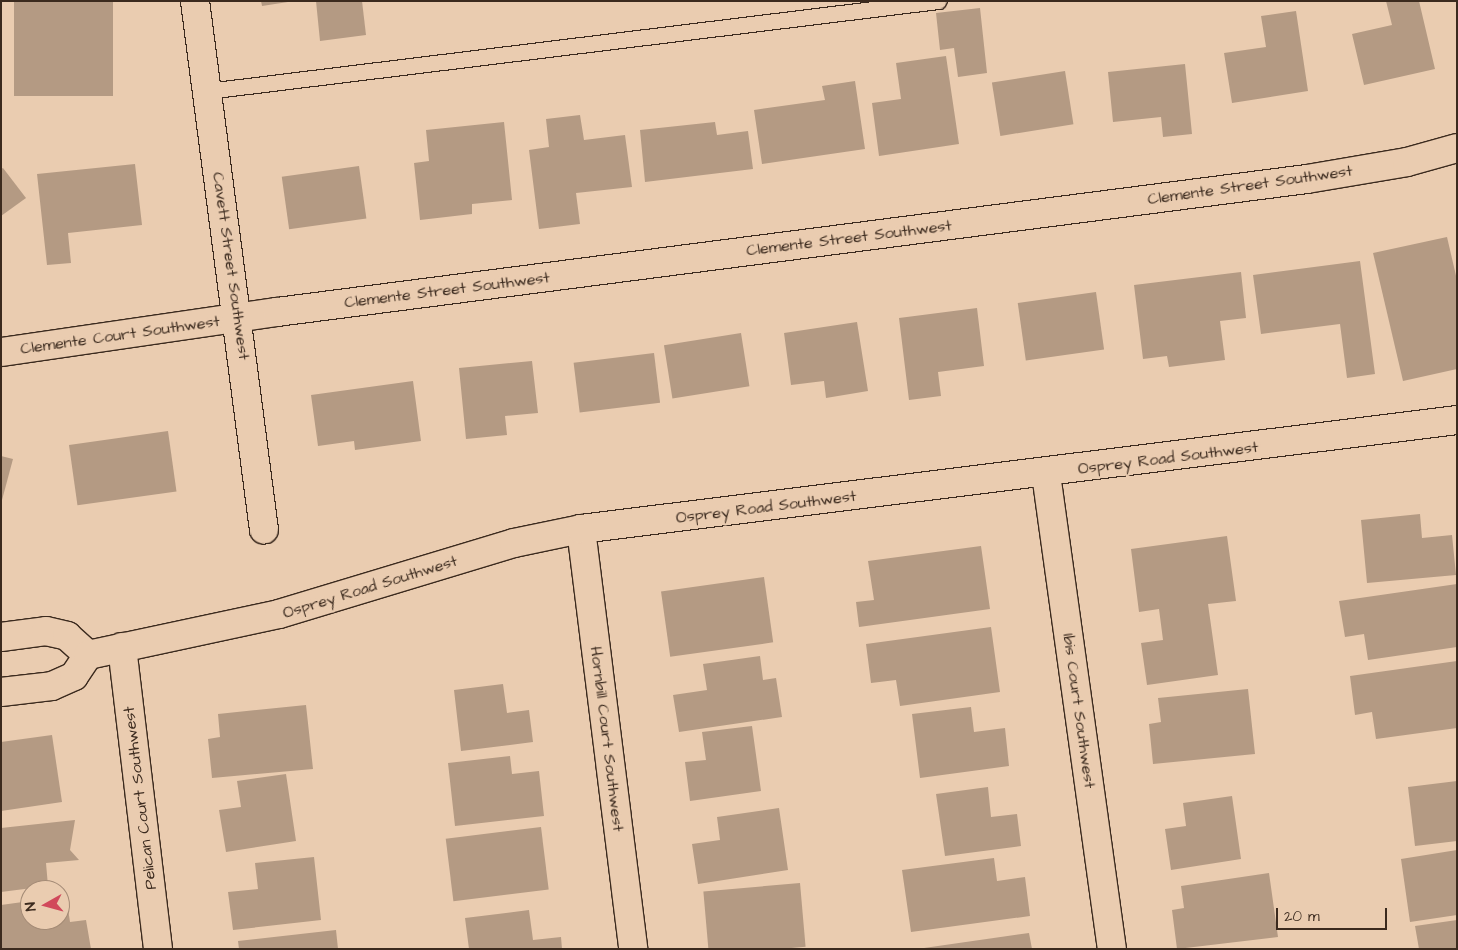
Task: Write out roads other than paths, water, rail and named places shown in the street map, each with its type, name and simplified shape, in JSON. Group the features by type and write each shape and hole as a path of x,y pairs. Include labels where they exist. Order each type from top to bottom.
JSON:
{"street":[{"name":"Cavett Street Southwest","path":"195,1 238,318 264,530"},
{"name":"Clemente Street Southwest","path":"238,318 1307,179 1407,162 1457,148"},
{"name":"Clemente Court Southwest","path":"2,352 238,318"},
{"name":"Osprey Road Southwest","path":"88,655 279,614 514,543 581,529 1046,474 1457,420"},
{"name":"Ibis Court Southwest","path":"1046,474 1112,949"},
{"name":"Hornbill Court Southwest","path":"581,529 633,949"},
{"path":"1,637 46,631 67,636 88,655 74,676 52,686 1,692"},
{"name":"Pelican Court Southwest","path":"122,647 158,949"}],"lane":[{"path":"207,91 938,1"}]}
